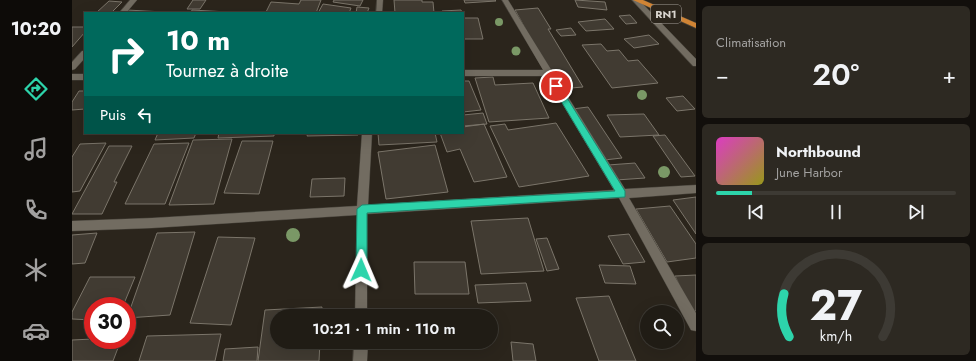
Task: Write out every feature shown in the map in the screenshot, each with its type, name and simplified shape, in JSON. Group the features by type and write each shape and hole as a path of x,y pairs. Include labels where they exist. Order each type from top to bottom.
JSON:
{"highway":[{"name":"RN1","path":"636,0 696,26"},
{"name":"RN1","path":"653,0 696,19"}],"street":[{"path":"123,12 134,0"},
{"path":"378,12 380,0"},
{"path":"505,0 622,194 696,325"},
{"path":"636,0 696,64"},
{"path":"72,67 84,54"},
{"path":"464,73 548,73"},
{"path":"72,77 84,77"},
{"path":"361,309 362,209 368,134"},
{"path":"72,226 696,189"},
{"path":"360,361 361,349"}],"building":[{"path":"193,0 206,0 200,9 187,9"},
{"path":"301,0 321,0 316,12 266,12 271,2 299,4"},
{"path":"334,0 363,0 360,6 333,2"},
{"path":"394,0 422,0 422,2 433,2 434,12 395,12"},
{"path":"464,0 495,0 496,1 465,3"},
{"path":"575,0 605,2 607,10 578,7"},
{"path":"109,1 122,2 112,12 97,12"},
{"path":"323,4 351,8 349,12 319,12"},
{"path":"357,7 369,8 367,12 356,12"},
{"path":"538,8 551,29 548,29 583,87 559,89 515,10"},
{"path":"127,10 164,12 126,12"},
{"path":"192,10 228,12 191,12"},
{"path":"461,10 462,12 442,12"},
{"path":"630,15 637,23 626,24 619,16"},
{"path":"464,18 478,18 483,39 464,39"},
{"path":"605,19 614,29 586,31 578,22"},
{"path":"72,27 84,27 84,33 72,47"},
{"path":"571,28 576,35 561,36 556,30"},
{"path":"649,35 659,44 634,48 624,39"},
{"path":"601,44 607,51 619,50 628,61 638,60 658,83 612,88 582,45"},
{"path":"493,77 495,85 533,83 549,118 489,122 475,78"},
{"path":"464,81 469,81 481,110 464,112"},
{"path":"79,91 84,91 84,109 72,110 72,102"},
{"path":"683,96 695,109 677,111 666,98"},
{"path":"588,107 622,158 604,160 572,109"},
{"path":"483,113 487,124 464,126 464,115"},
{"path":"644,114 659,135 620,137 607,115"},
{"path":"556,123 589,176 519,187 490,126 505,124 508,130"},
{"path":"484,124 507,177 474,182 460,149 447,152 440,134 464,134 464,127"},
{"path":"158,134 196,134 194,138 155,140"},
{"path":"219,134 274,134 274,136 218,138"},
{"path":"308,134 358,134 358,135 307,136"},
{"path":"378,134 435,134 437,142 379,145"},
{"path":"665,135 695,176 681,177 653,136"},
{"path":"232,139 214,204 169,205 193,140"},
{"path":"242,141 273,141 259,194 224,193"},
{"path":"106,143 80,191 72,192 72,157 80,144"},
{"path":"189,143 165,204 125,204 154,144"},
{"path":"435,145 448,192 386,199 378,152"},
{"path":"109,146 132,146 114,182 117,182 102,214 72,214"},
{"path":"635,163 645,178 616,180 608,165"},
{"path":"345,178 344,196 310,197 312,179"},
{"path":"696,197 696,234 673,200"},
{"path":"670,206 696,244 696,258 667,262 636,209"},
{"path":"528,218 544,271 481,274 471,221"},
{"path":"195,232 170,315 136,317 136,297 134,297 157,233"},
{"path":"97,233 85,263 72,264 72,235"},
{"path":"629,234 645,262 623,264 608,236"},
{"path":"218,237 255,238 231,325 190,323"},
{"path":"547,238 559,269 547,271 536,239"},
{"path":"414,262 465,262 469,294 415,294"},
{"path":"599,265 630,266 636,284 605,283"},
{"path":"696,275 696,311 692,311 675,276"},
{"path":"90,277 135,277 127,297 84,297 84,320 72,319 72,312"},
{"path":"526,283 531,301 478,303 475,285"},
{"path":"609,296 636,361 599,361 576,298"},
{"path":"322,307 322,309 284,309"},
{"path":"265,310 270,310 270,349 320,349 319,361 258,361"},
{"path":"221,334 215,361 139,361 147,336"},
{"path":"84,339 84,349 118,349 113,361 72,361 72,340"},
{"path":"511,342 533,344 536,361 513,361"},
{"path":"258,347 257,361 223,361 225,349"}],"route":[{"path":"361,270 362,209 622,194 556,86"}]}
